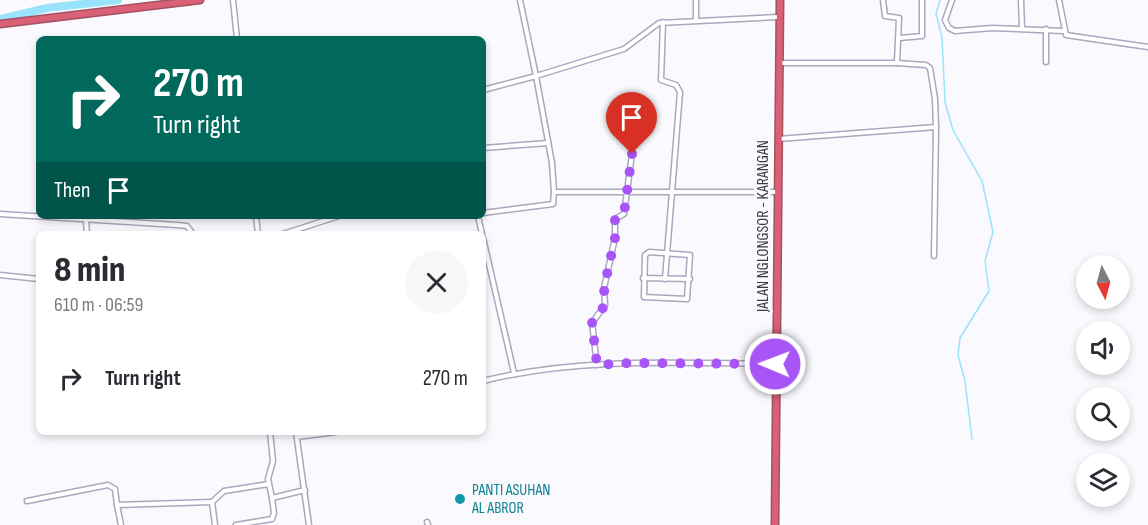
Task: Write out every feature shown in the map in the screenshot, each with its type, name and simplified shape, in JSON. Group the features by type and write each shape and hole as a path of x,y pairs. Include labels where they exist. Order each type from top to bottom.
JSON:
{"highway":[{"path":"0,24 133,4 200,0"},
{"name":"JALAN NGLONGSOR - KARANGAN","path":"775,525 780,0"}],"street":[{"path":"233,0 237,36"},
{"path":"486,213 552,204 554,192 548,143 520,0"},
{"path":"696,0 696,20"},
{"path":"883,0 885,16 899,18 897,63"},
{"path":"899,38 922,36 922,0"},
{"path":"952,0 945,20 955,31 1022,28 1063,31"},
{"path":"1021,0 1022,28"},
{"path":"1059,0 1063,31 1066,35 1148,46"},
{"path":"486,89 624,49 663,22 779,17"},
{"path":"663,22 661,80 676,85 680,92 665,279"},
{"path":"1046,29 1046,62"},
{"path":"779,63 897,63 926,65 930,68 935,99 936,127 934,256"},
{"path":"777,139 936,127"},
{"path":"486,148 548,143"},
{"path":"597,365 592,323 605,305 604,288 615,238 615,219 624,214 632,154"},
{"path":"554,192 777,192"},
{"path":"0,214 36,217"},
{"path":"72,219 183,226 190,228 192,231"},
{"path":"293,231 330,219"},
{"path":"86,220 87,231"},
{"path":"667,252 690,255 687,299 649,299 643,296 645,253 667,252"},
{"path":"486,261 514,373"},
{"path":"0,275 36,279"},
{"path":"643,278 690,279"},
{"path":"486,380 514,373 630,363 775,364"},
{"path":"236,525 272,519 274,513 269,484 273,461 270,435"},
{"path":"296,435 309,525"},
{"path":"117,505 212,502 224,491 269,484"},
{"path":"27,501 108,485 115,489 121,525"},
{"path":"272,498 305,490"},
{"path":"212,502 215,525"}],"waterway":[{"path":"0,19 47,8 118,0"},
{"path":"940,0 936,14 942,37 945,102 953,130 982,181 993,232 985,261 989,291 960,338 958,355 965,381 972,439"}],"place":[{"name":"PANTI ASUHAN AL ABROR","path":"460,499"}],"route":[{"path":"632,154 624,214 615,219 615,238 604,288 605,305 592,323 591,330 597,365 630,363 775,364"}]}
